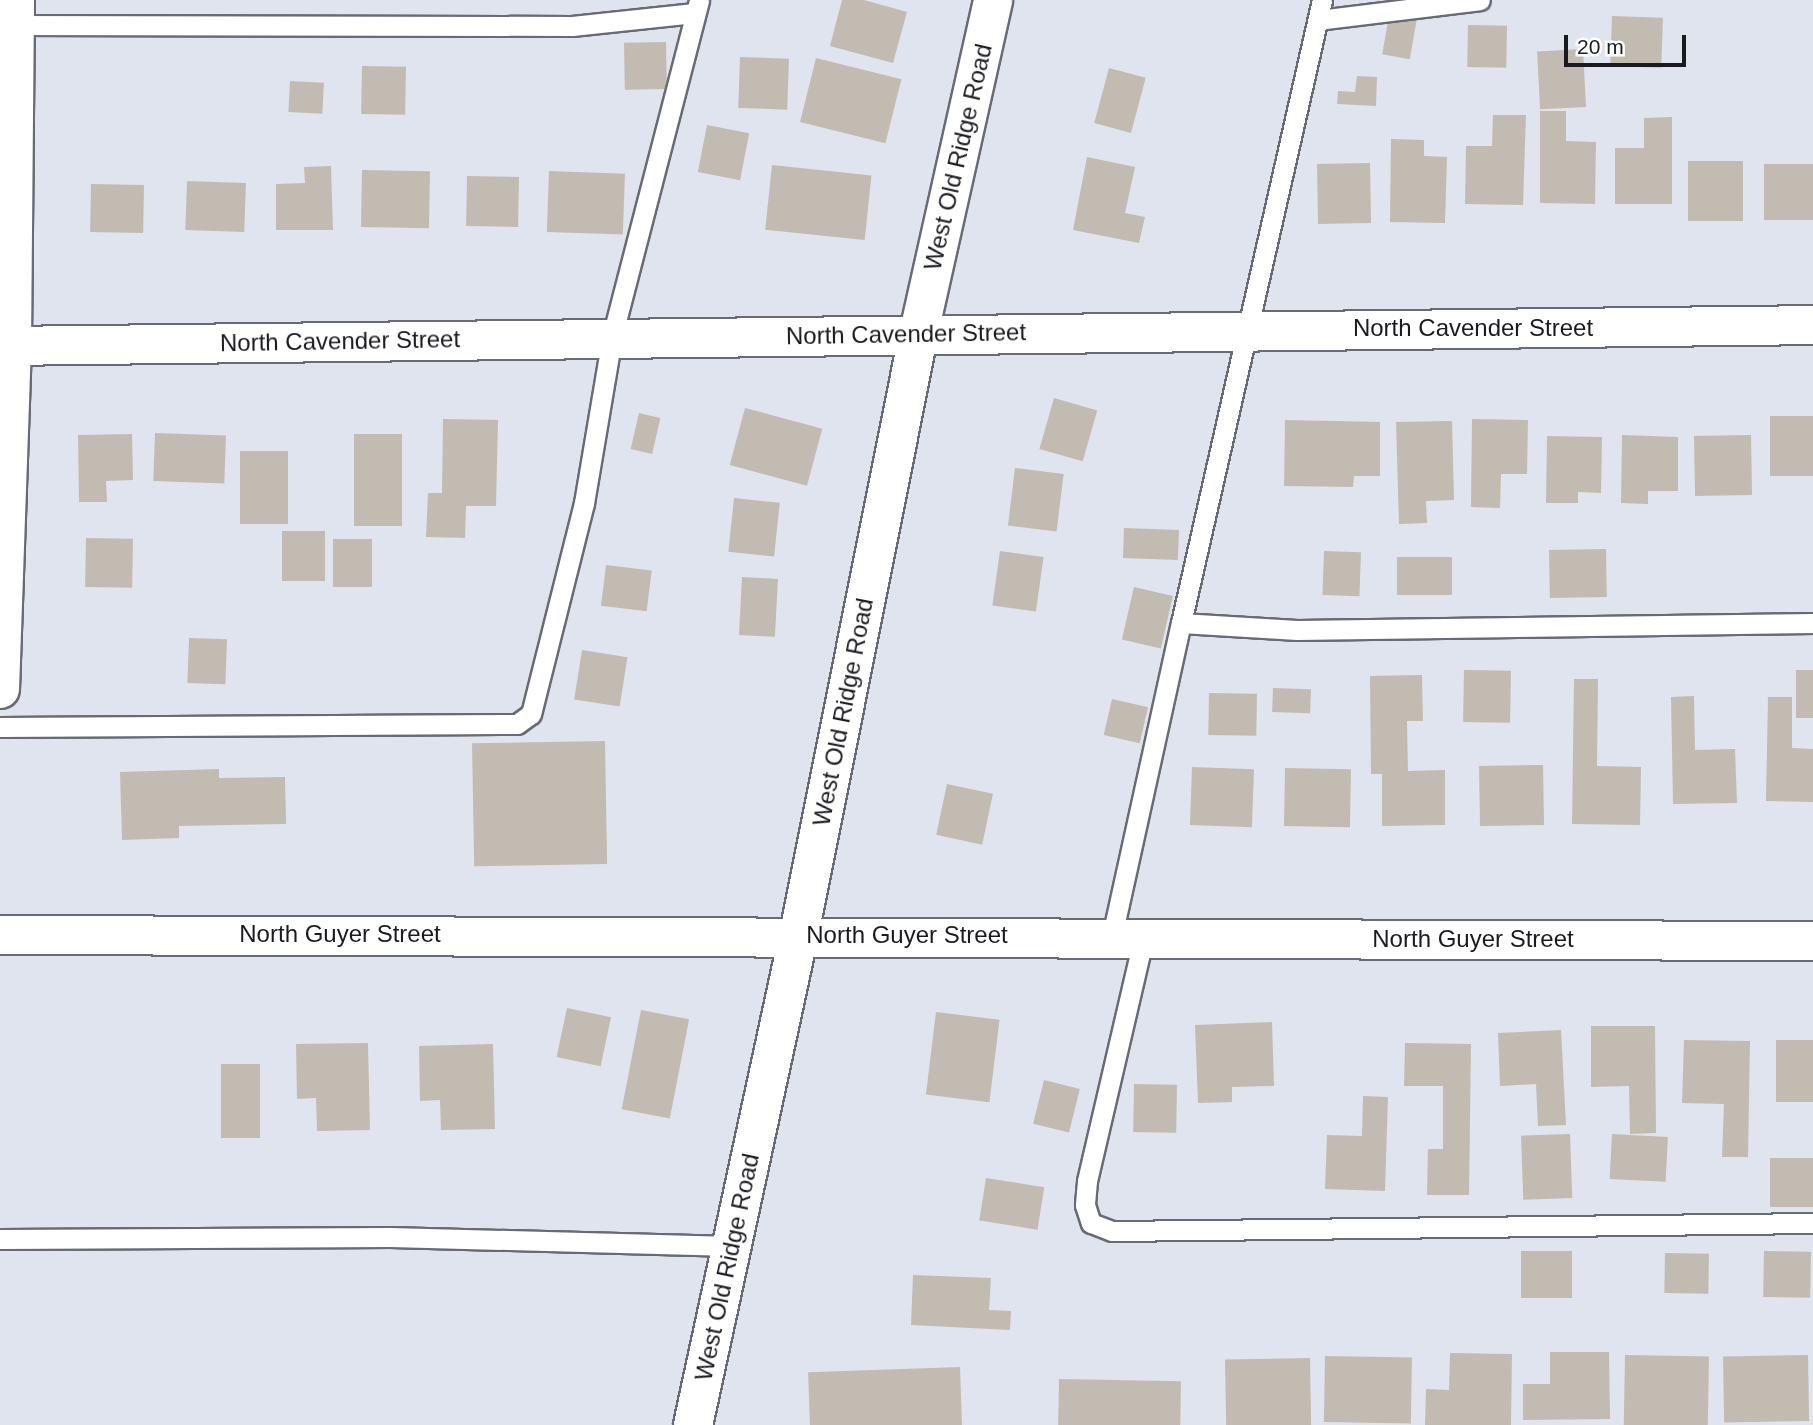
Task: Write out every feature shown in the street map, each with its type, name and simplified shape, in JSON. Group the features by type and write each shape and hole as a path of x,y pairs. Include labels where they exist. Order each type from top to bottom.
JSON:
{"street":[{"name":"West Old Ridge Road","path":"693,1425 799,934 919,332 993,0"},
{"path":"0,689 10,17"},
{"name":"North Cavender Street","path":"6,346 919,332 1813,325"},
{"name":"North Guyer Street","path":"0,935 799,934 1813,941"}],"lane":[{"path":"1322,0 1181,623 1087,1181 1085,1205 1091,1223 1112,1231 1813,1223"},
{"path":"1318,20 1480,0"},
{"path":"0,727 517,724 531,714 584,503 612,337 696,7 572,26 10,17"},
{"path":"1181,623 1297,630 1813,623"},
{"path":"0,1239 390,1237 732,1246"}],"building":[{"path":"842,0 864,0 907,12 893,63 830,46"},
{"path":"1390,10 1418,15 1410,59 1382,54"},
{"path":"1612,16 1663,18 1661,68 1610,66"},
{"path":"1468,25 1507,26 1506,68 1467,67"},
{"path":"666,42 667,89 625,90 624,43"},
{"path":"1583,49 1586,107 1540,109 1537,51"},
{"path":"740,57 789,59 787,110 738,108"},
{"path":"816,58 901,79 885,143 800,122"},
{"path":"362,66 406,67 405,115 361,114"},
{"path":"1109,68 1146,78 1131,133 1094,123"},
{"path":"1357,76 1377,77 1376,106 1337,104 1338,91 1355,92"},
{"path":"290,81 324,83 322,114 288,112"},
{"path":"1540,111 1566,111 1566,141 1596,142 1595,204 1540,203"},
{"path":"1493,115 1526,115 1523,205 1465,204 1466,146 1492,146"},
{"path":"1672,117 1672,204 1615,204 1615,148 1644,148 1644,118"},
{"path":"707,125 749,133 740,180 698,172"},
{"path":"1391,139 1424,140 1424,156 1447,157 1445,223 1390,222"},
{"path":"1087,157 1135,167 1125,213 1145,217 1139,243 1073,230"},
{"path":"1688,161 1743,161 1743,221 1688,221"},
{"path":"1370,163 1371,223 1318,224 1317,164"},
{"path":"1764,164 1813,164 1813,220 1764,220"},
{"path":"772,165 871,175 865,240 765,230"},
{"path":"331,166 333,230 276,230 276,184 305,183 304,167"},
{"path":"362,170 430,171 429,228 361,227"},
{"path":"549,171 625,174 623,235 547,232"},
{"path":"467,176 519,177 518,227 466,226"},
{"path":"187,181 246,183 244,232 185,230"},
{"path":"91,184 144,185 143,233 90,232"},
{"path":"1054,398 1097,410 1083,461 1039,449"},
{"path":"745,408 822,429 807,486 730,465"},
{"path":"639,413 660,418 652,454 631,449"},
{"path":"1770,416 1813,416 1813,476 1770,476"},
{"path":"443,419 498,420 496,506 466,506 465,538 426,537 428,493 442,493"},
{"path":"1472,419 1528,420 1527,474 1501,474 1500,508 1471,507"},
{"path":"1285,420 1380,422 1380,476 1354,476 1353,487 1284,486"},
{"path":"1452,421 1454,500 1426,501 1427,523 1399,524 1396,422"},
{"path":"155,433 226,435 224,483 153,481"},
{"path":"132,434 133,480 106,481 107,502 79,502 78,435"},
{"path":"354,434 402,434 402,526 354,526"},
{"path":"1622,435 1678,437 1678,491 1648,491 1648,504 1621,503"},
{"path":"1751,435 1752,495 1695,496 1694,436"},
{"path":"1547,436 1602,437 1601,493 1578,492 1578,503 1546,503"},
{"path":"240,451 288,451 288,524 240,524"},
{"path":"1015,468 1064,474 1057,532 1008,526"},
{"path":"734,498 780,503 774,557 728,552"},
{"path":"1124,528 1179,530 1178,560 1123,558"},
{"path":"282,531 325,531 325,581 282,581"},
{"path":"86,538 133,539 132,588 85,587"},
{"path":"333,539 372,539 372,587 333,587"},
{"path":"1606,549 1607,597 1550,598 1549,550"},
{"path":"1000,551 1044,557 1036,612 992,605"},
{"path":"1324,551 1361,552 1359,596 1322,595"},
{"path":"1397,557 1452,557 1452,595 1397,595"},
{"path":"606,565 652,571 647,611 601,606"},
{"path":"742,577 778,579 775,637 739,635"},
{"path":"1134,587 1173,596 1161,649 1122,640"},
{"path":"189,638 227,639 225,684 187,683"},
{"path":"582,650 627,657 620,707 574,699"},
{"path":"1464,670 1511,671 1510,723 1463,722"},
{"path":"1796,670 1813,670 1813,718 1796,718"},
{"path":"1422,675 1423,721 1407,721 1408,771 1445,770 1445,825 1382,826 1382,774 1371,774 1370,676"},
{"path":"1574,679 1598,679 1597,766 1641,767 1640,825 1572,824"},
{"path":"1273,688 1311,689 1310,713 1272,712"},
{"path":"1209,693 1257,694 1256,736 1208,735"},
{"path":"1694,696 1695,750 1735,749 1737,803 1673,804 1671,697"},
{"path":"1768,697 1792,697 1792,748 1813,749 1813,802 1766,801"},
{"path":"1112,699 1148,707 1140,743 1104,735"},
{"path":"605,741 607,864 474,866 472,743"},
{"path":"1543,765 1544,825 1480,826 1479,766"},
{"path":"1192,767 1254,769 1252,827 1190,825"},
{"path":"1285,768 1351,769 1350,827 1284,826"},
{"path":"219,769 219,778 285,777 286,824 179,826 179,838 122,840 120,772"},
{"path":"947,784 993,794 982,845 936,835"},
{"path":"567,1008 611,1017 601,1066 557,1057"},
{"path":"641,1010 689,1019 670,1118 622,1109"},
{"path":"936,1012 1000,1020 989,1102 926,1094"},
{"path":"1272,1022 1274,1086 1232,1087 1232,1102 1198,1103 1195,1025"},
{"path":"1591,1026 1655,1026 1656,1133 1630,1134 1629,1086 1591,1087"},
{"path":"1561,1030 1566,1125 1538,1126 1536,1084 1500,1086 1498,1033"},
{"path":"1684,1040 1750,1041 1748,1157 1722,1157 1724,1104 1682,1103"},
{"path":"1776,1040 1813,1040 1813,1102 1776,1102"},
{"path":"368,1043 370,1130 317,1131 316,1098 297,1099 296,1044"},
{"path":"1405,1043 1471,1044 1469,1195 1427,1195 1428,1149 1443,1149 1443,1086 1404,1086"},
{"path":"493,1044 495,1129 441,1130 440,1100 420,1101 419,1046"},
{"path":"221,1064 260,1064 260,1138 221,1138"},
{"path":"1044,1080 1080,1089 1069,1133 1033,1124"},
{"path":"1134,1084 1177,1085 1176,1133 1133,1132"},
{"path":"1363,1096 1388,1097 1385,1191 1325,1189 1327,1135 1362,1136"},
{"path":"1570,1134 1572,1198 1523,1200 1521,1136"},
{"path":"1612,1134 1668,1137 1666,1182 1610,1179"},
{"path":"1770,1158 1813,1158 1813,1207 1770,1207"},
{"path":"986,1178 1044,1187 1038,1230 979,1220"},
{"path":"1521,1251 1572,1251 1572,1298 1521,1298"},
{"path":"1764,1251 1811,1252 1810,1298 1763,1297"},
{"path":"1665,1253 1709,1254 1708,1294 1664,1293"},
{"path":"913,1275 991,1278 989,1310 1011,1311 1010,1330 911,1325"},
{"path":"1550,1352 1609,1352 1610,1419 1523,1420 1523,1384 1550,1384"},
{"path":"1450,1353 1512,1354 1511,1425 1425,1425 1426,1389 1449,1390"},
{"path":"1625,1355 1709,1356 1708,1425 1624,1425"},
{"path":"1808,1355 1809,1421 1724,1422 1723,1356"},
{"path":"1325,1356 1412,1358 1411,1424 1324,1422"},
{"path":"1310,1358 1311,1425 1226,1425 1225,1359"},
{"path":"960,1367 962,1425 810,1425 808,1372"},
{"path":"1059,1379 1181,1381 1180,1425 1058,1425"}]}
